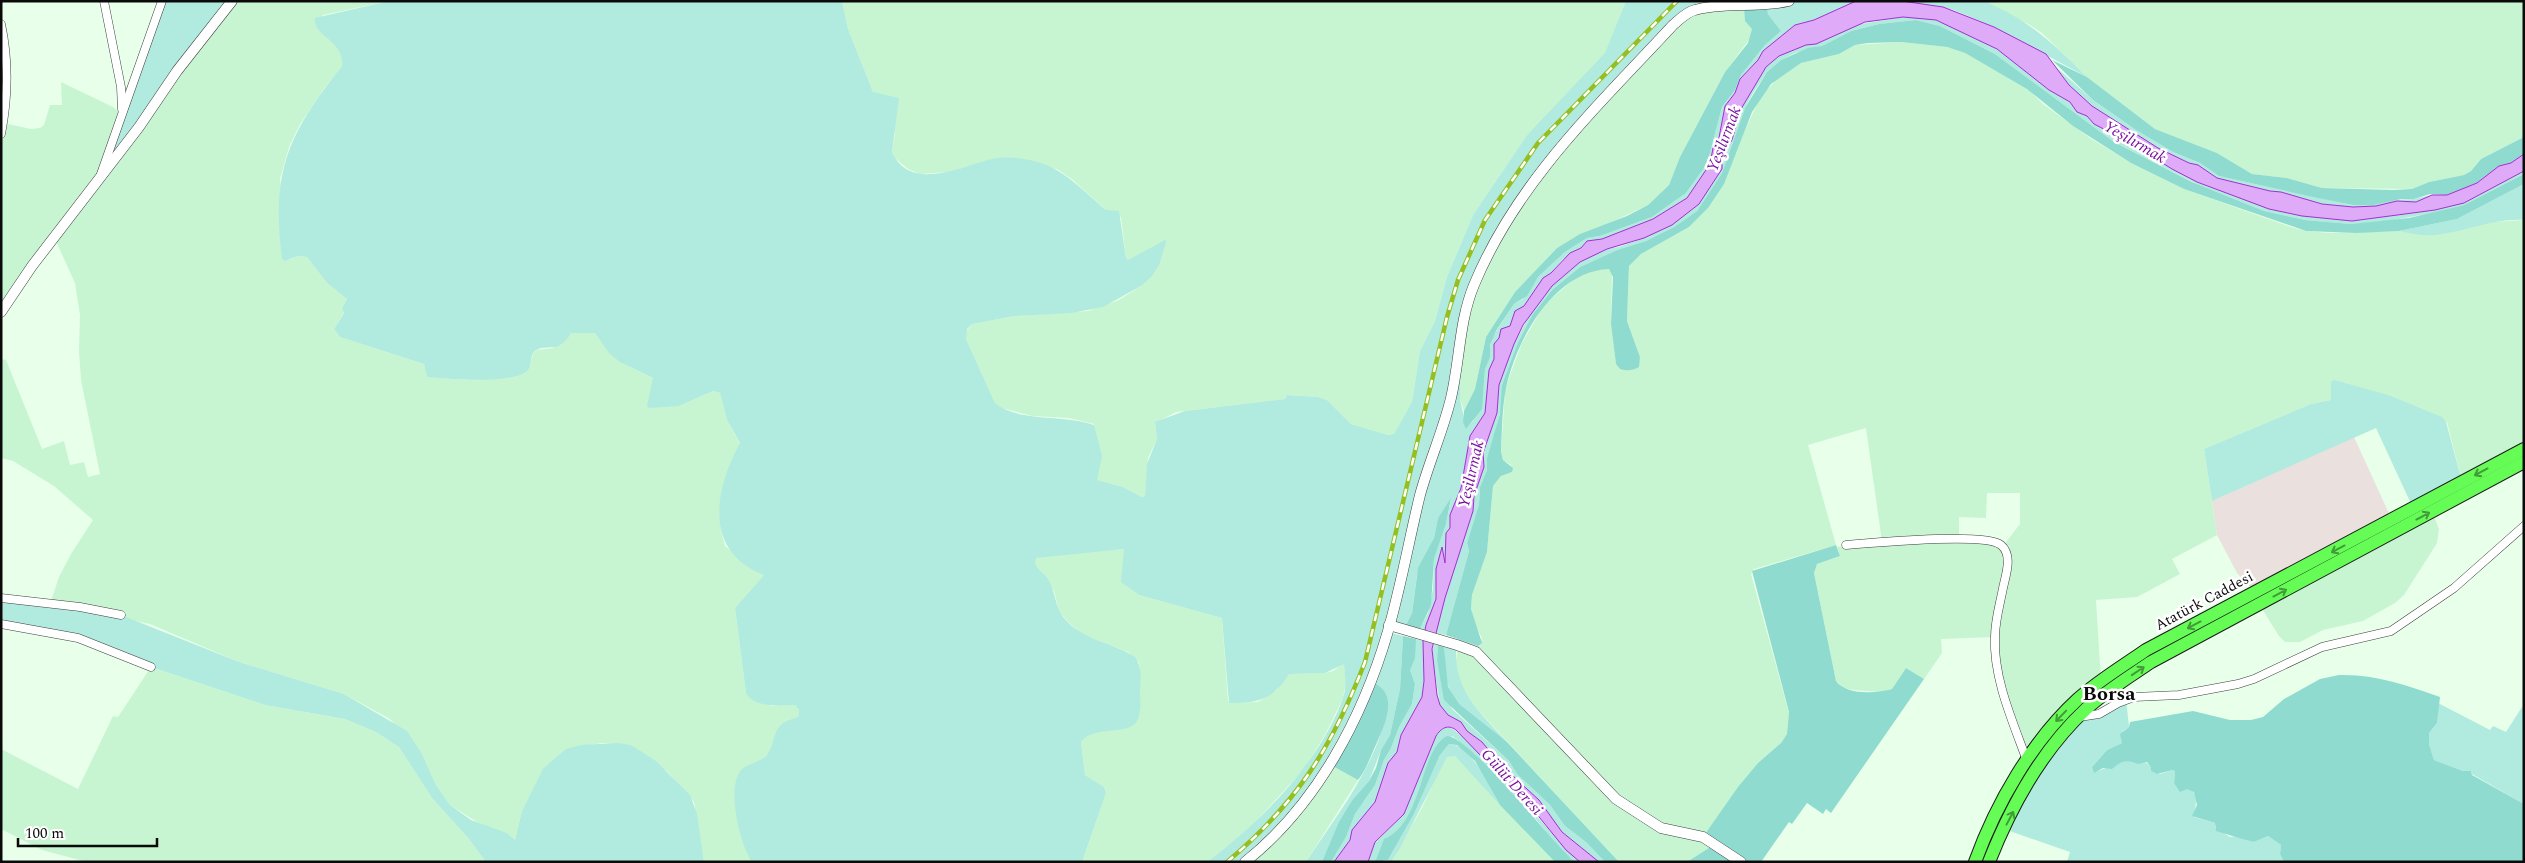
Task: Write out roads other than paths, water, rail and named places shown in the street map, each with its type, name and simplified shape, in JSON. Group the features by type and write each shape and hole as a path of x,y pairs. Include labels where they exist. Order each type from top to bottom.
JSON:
{"highway":[{"name":"Atatürk Caddesi","path":"1974,862 2026,758 2051,727 2078,699 2146,650 2524,449"},
{"name":"Atatürk Caddesi","path":"1989,862 2000,836 2034,771 2061,735 2079,717 2120,683 2151,662 2524,462"}],"street":[{"path":"104,1 121,87 122,114"},
{"path":"98,183 162,1"},
{"path":"1,312 32,266 98,183 177,71 232,1"},
{"path":"1246,862 1263,848 1290,818 1342,744 1364,696 1389,625 1421,492 1450,404 1460,337 1470,296 1486,259 1513,210 1553,154 1672,26 1686,14 1708,7 1766,5 1790,1"},
{"path":"1,24 6,49 7,87 1,134"},
{"path":"2079,717 2099,714 2118,703 2134,698 2180,695 2238,684 2322,647 2391,631 2454,588 2524,526"},
{"path":"1846,545 1935,540 1992,540 2002,546 2008,558 1996,621 1996,654 1999,676 2026,758"},
{"path":"1,598 80,607 121,615"},
{"path":"1,624 78,638 151,667"},
{"path":"1389,625 1476,652 1602,785 1630,810 1661,828 1703,838 1741,862"}],"water":[{"path":"1856,1 1902,1 1943,7 1994,27 2046,54 2069,85 2092,106 2158,148 2189,163 2198,165 2217,178 2281,192 2322,204 2353,207 2376,206 2397,201 2416,202 2432,195 2447,195 2477,183 2499,166 2511,163 2524,154 2524,171 2464,203 2435,210 2352,221 2302,216 2269,209 2197,182 2172,169 2129,142 2094,124 2087,116 2077,112 2070,102 2049,90 1997,49 1936,20 1903,17 1865,22 1816,44 1806,45 1779,56 1766,67 1741,109 1732,140 1722,155 1722,169 1699,204 1672,225 1644,238 1607,249 1580,262 1552,286 1523,325 1499,385 1497,413 1483,453 1484,467 1474,496 1473,511 1445,598 1432,649 1437,695 1440,705 1448,715 1461,722 1467,731 1482,742 1515,778 1539,800 1562,832 1599,862 1580,862 1566,850 1535,812 1456,730 1447,727 1442,729 1436,736 1404,814 1375,842 1368,862 1334,862 1350,840 1352,830 1375,802 1388,763 1397,752 1401,735 1422,697 1424,681 1423,641 1426,625 1436,599 1436,569 1442,547 1445,563 1446,533 1450,528 1450,515 1461,488 1470,436 1485,413 1489,370 1494,359 1494,344 1499,338 1501,329 1510,326 1515,311 1524,306 1543,278 1551,273 1570,253 1581,248 1587,241 1602,239 1653,219 1687,198 1710,164 1713,148 1718,143 1725,106 1735,93 1740,79 1758,60 1763,51 1795,25 1814,20"}],"railway":[{"path":"1227,862 1252,840 1293,795 1326,747 1353,693 1365,662 1447,317 1458,280 1485,220 1538,143 1677,1"}],"district":[{"name":"Borsa","path":"2109,694"}],"water label":[{"name":"Yeşilırmak","path":"1724,139"},
{"name":"Yeşilırmak","path":"2135,142"},
{"name":"Yeşilırmak","path":"1471,474"},
{"name":"Gülüt Deresi","path":"1512,782"}]}
